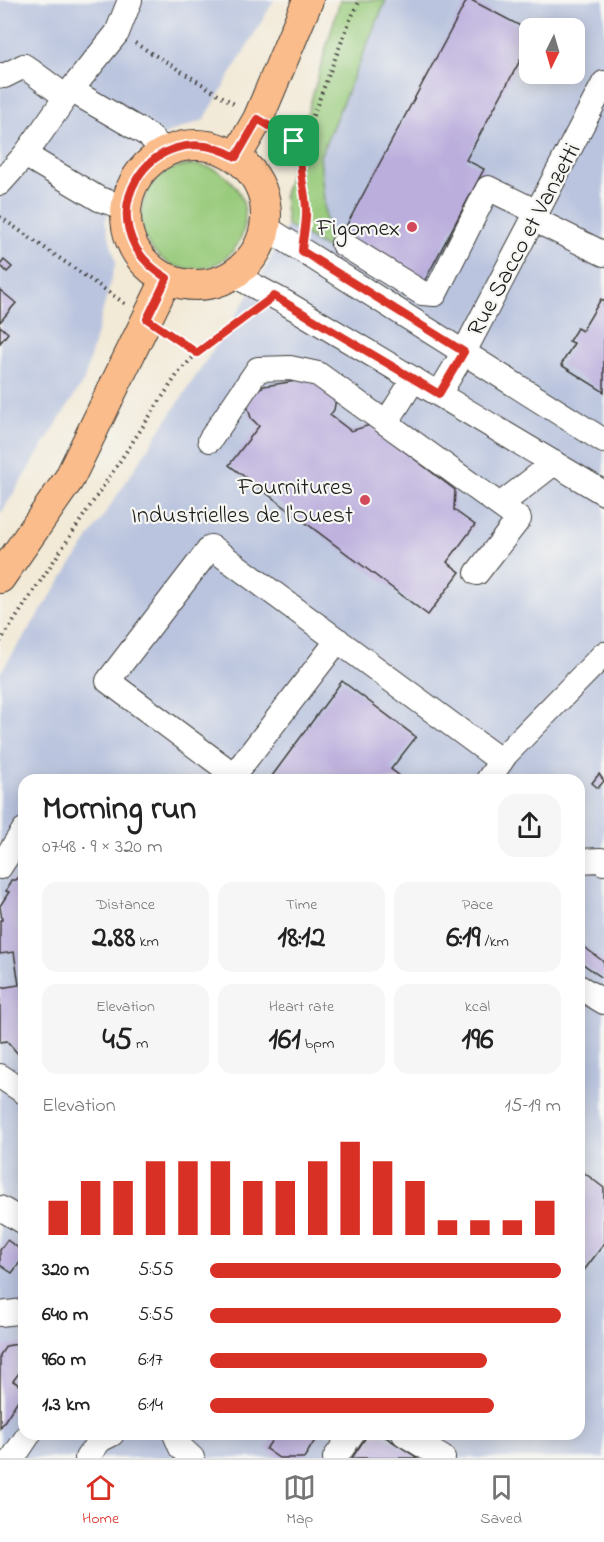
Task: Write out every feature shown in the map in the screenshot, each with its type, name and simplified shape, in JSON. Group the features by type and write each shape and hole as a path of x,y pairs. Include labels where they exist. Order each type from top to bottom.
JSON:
{"main road":[{"path":"236,157 258,119 308,0"},
{"path":"201,145 225,151 236,157 252,173 265,204 265,227 254,254 232,274 207,283 180,282 167,278 149,266 136,249 128,229 127,208 130,190 139,175 151,162 177,148 201,145"},
{"path":"0,578 69,479 167,278"}],"street":[{"path":"0,183 25,154 68,94 117,33 130,0"},
{"path":"0,75 4,76 24,66 68,94 148,135 166,152"},
{"name":"Rue Sacco et Vanzetti","path":"439,394 601,98"},
{"path":"25,154 99,199 127,208"},
{"path":"343,244 422,293 435,294 488,188 604,254"},
{"path":"265,227 604,441"},
{"path":"232,274 274,296 604,493"},
{"path":"210,440 258,369 290,368 318,374 519,519 477,573"},
{"path":"386,423 414,380"},
{"path":"500,505 554,463"},
{"path":"230,774 108,681 212,547 338,640 495,770 604,654"},
{"path":"236,774 338,640"},
{"path":"0,867 18,839"},
{"path":"585,861 601,860 604,863"},
{"path":"585,991 604,1002"},
{"path":"0,1077 18,1088"},
{"path":"0,1208 18,1218"},
{"path":"0,1314 18,1312"},
{"path":"13,1458 25,1440"},
{"path":"87,1458 100,1440"},
{"path":"178,1440 181,1448 192,1458"},
{"path":"335,1458 347,1440"},
{"path":"414,1440 442,1458"}],"path":[{"path":"302,251 306,230 306,207 299,163 350,20 360,0"},
{"path":"117,33 303,147"},
{"path":"0,218 197,353"},
{"path":"0,642 179,372 197,353 274,296"}],"shaded area":[{"path":"0,0 274,0 204,120 170,132 145,147 126,168 105,221 116,262 84,380 0,515"},
{"path":"386,0 604,0 604,1458 0,1458 0,673 263,274 287,225 327,249 320,156"}],"green space":[{"path":"340,0 386,0 320,156 328,249 287,225 284,194"},
{"path":"193,165 213,169 222,174 236,188 241,197 245,217 241,237 236,246 222,260 213,265 193,269 173,265 164,260 150,246 145,237 141,217 145,197 150,188 164,174 173,169"}],"building":[{"path":"467,0 519,25 519,62 466,160 484,169 424,282 343,232"},
{"path":"4,260 12,267 7,272 0,265"},
{"path":"0,290 16,303 0,322"},
{"path":"601,299 604,301 604,392 561,365 574,343 569,341 577,328 582,331"},
{"path":"0,326 8,333 0,343"},
{"name":"Fournitures Industrielles de l'Ouest","path":"309,379 337,393 334,410 330,415 351,431 370,425 455,490 454,510 475,525 447,562 460,572 428,615 229,465 259,426 251,418 248,408 248,402 256,390 264,386"},
{"path":"342,681 416,737 391,769 397,774 273,774"},
{"path":"599,774 604,781 598,788 592,783"},
{"path":"18,878 18,978 14,952 0,954 0,920 2,920 0,906 9,892 6,891 11,880"},
{"path":"585,948 604,962 604,979 585,965"},
{"path":"18,985 18,1054 7,1041 0,1042 0,988"},
{"path":"585,1173 604,1188 604,1244 585,1269"},
{"path":"7,1240 18,1248 18,1265 12,1273 0,1265 0,1250"},
{"path":"18,1344 18,1374 13,1381 18,1384 18,1400 0,1428 0,1355 6,1346"},
{"path":"272,1440 315,1440 304,1458 279,1458 266,1449"},
{"path":"364,1440 390,1440 418,1458 352,1458"}],"place":[{"name":"Figomex","path":"412,227"},
{"name":"Fournitures Industrielles de l'Ouest","path":"365,500"}],"route":[{"path":"258,119 294,141 303,147 299,163 306,207 306,230 302,251 464,352 439,394 274,296 197,353 147,319 167,278 144,261 130,236 127,208 130,190 139,175 151,162 166,152 189,145 213,147 236,157 258,119"}]}
